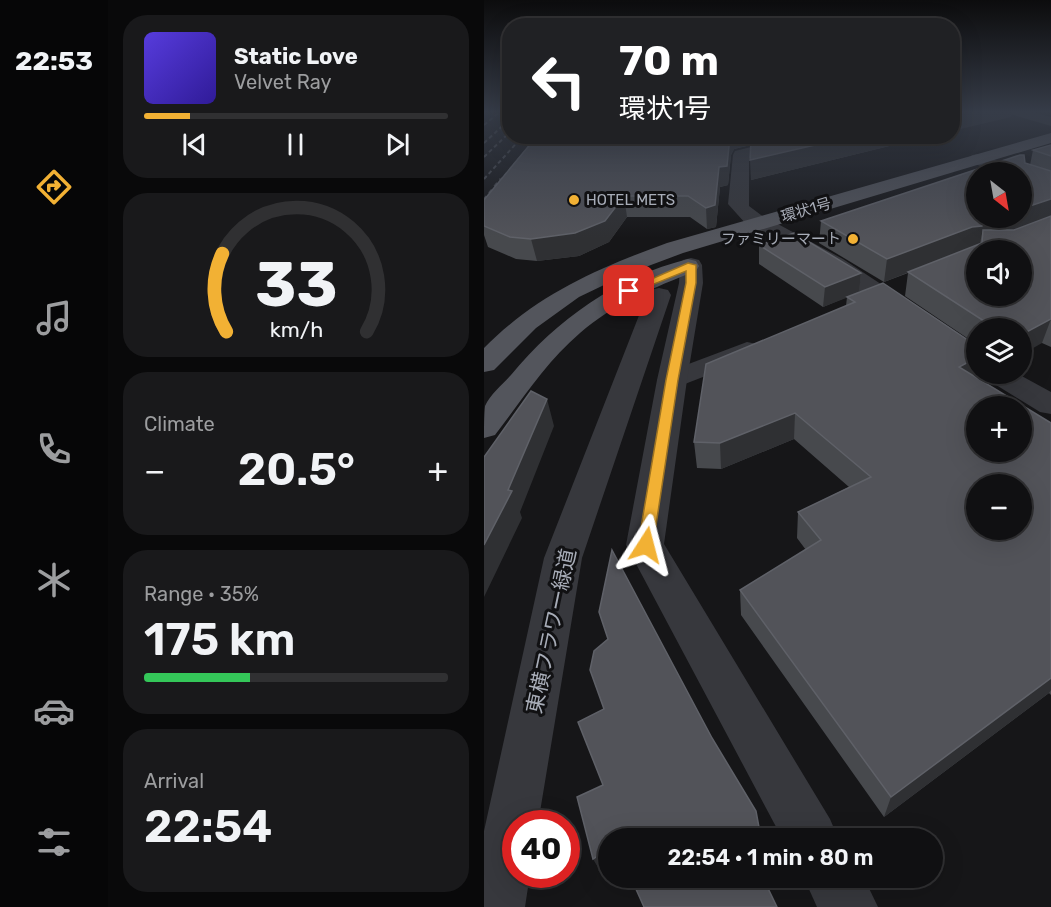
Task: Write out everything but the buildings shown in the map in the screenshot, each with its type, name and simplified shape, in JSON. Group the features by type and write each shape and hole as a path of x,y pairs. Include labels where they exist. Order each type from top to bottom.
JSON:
{"main road":[{"name":"環状1号","path":"1007,162 1023,153"},
{"name":"環状1号","path":"1022,162 1051,154"},
{"name":"環状1号","path":"484,364 512,333 547,305 588,281 674,248 761,223 966,176"},
{"name":"環状1号","path":"484,428 545,351 584,316 643,284 691,265 966,178"}],"street":[{"path":"748,153 741,155 738,204 746,214 786,236 870,300 966,353"},
{"path":"691,265 691,283 672,380 646,545 805,828"},
{"path":"870,300 913,282"},
{"name":"東横フラワー緑道","path":"496,907 563,558 659,295"},
{"path":"672,380 771,340"},
{"path":"1015,384 1051,405"},
{"path":"838,888 849,907"}],"railway":[{"path":"484,157 488,153"},
{"path":"484,179 507,153"},
{"path":"500,181 523,153"},
{"path":"484,200 501,179"}],"place":[{"name":"HOTEL METS","path":"574,200"},
{"name":"ファミリーマート","path":"853,239"}],"route":[{"path":"629,291 691,265 691,283 672,380 646,545"}]}
